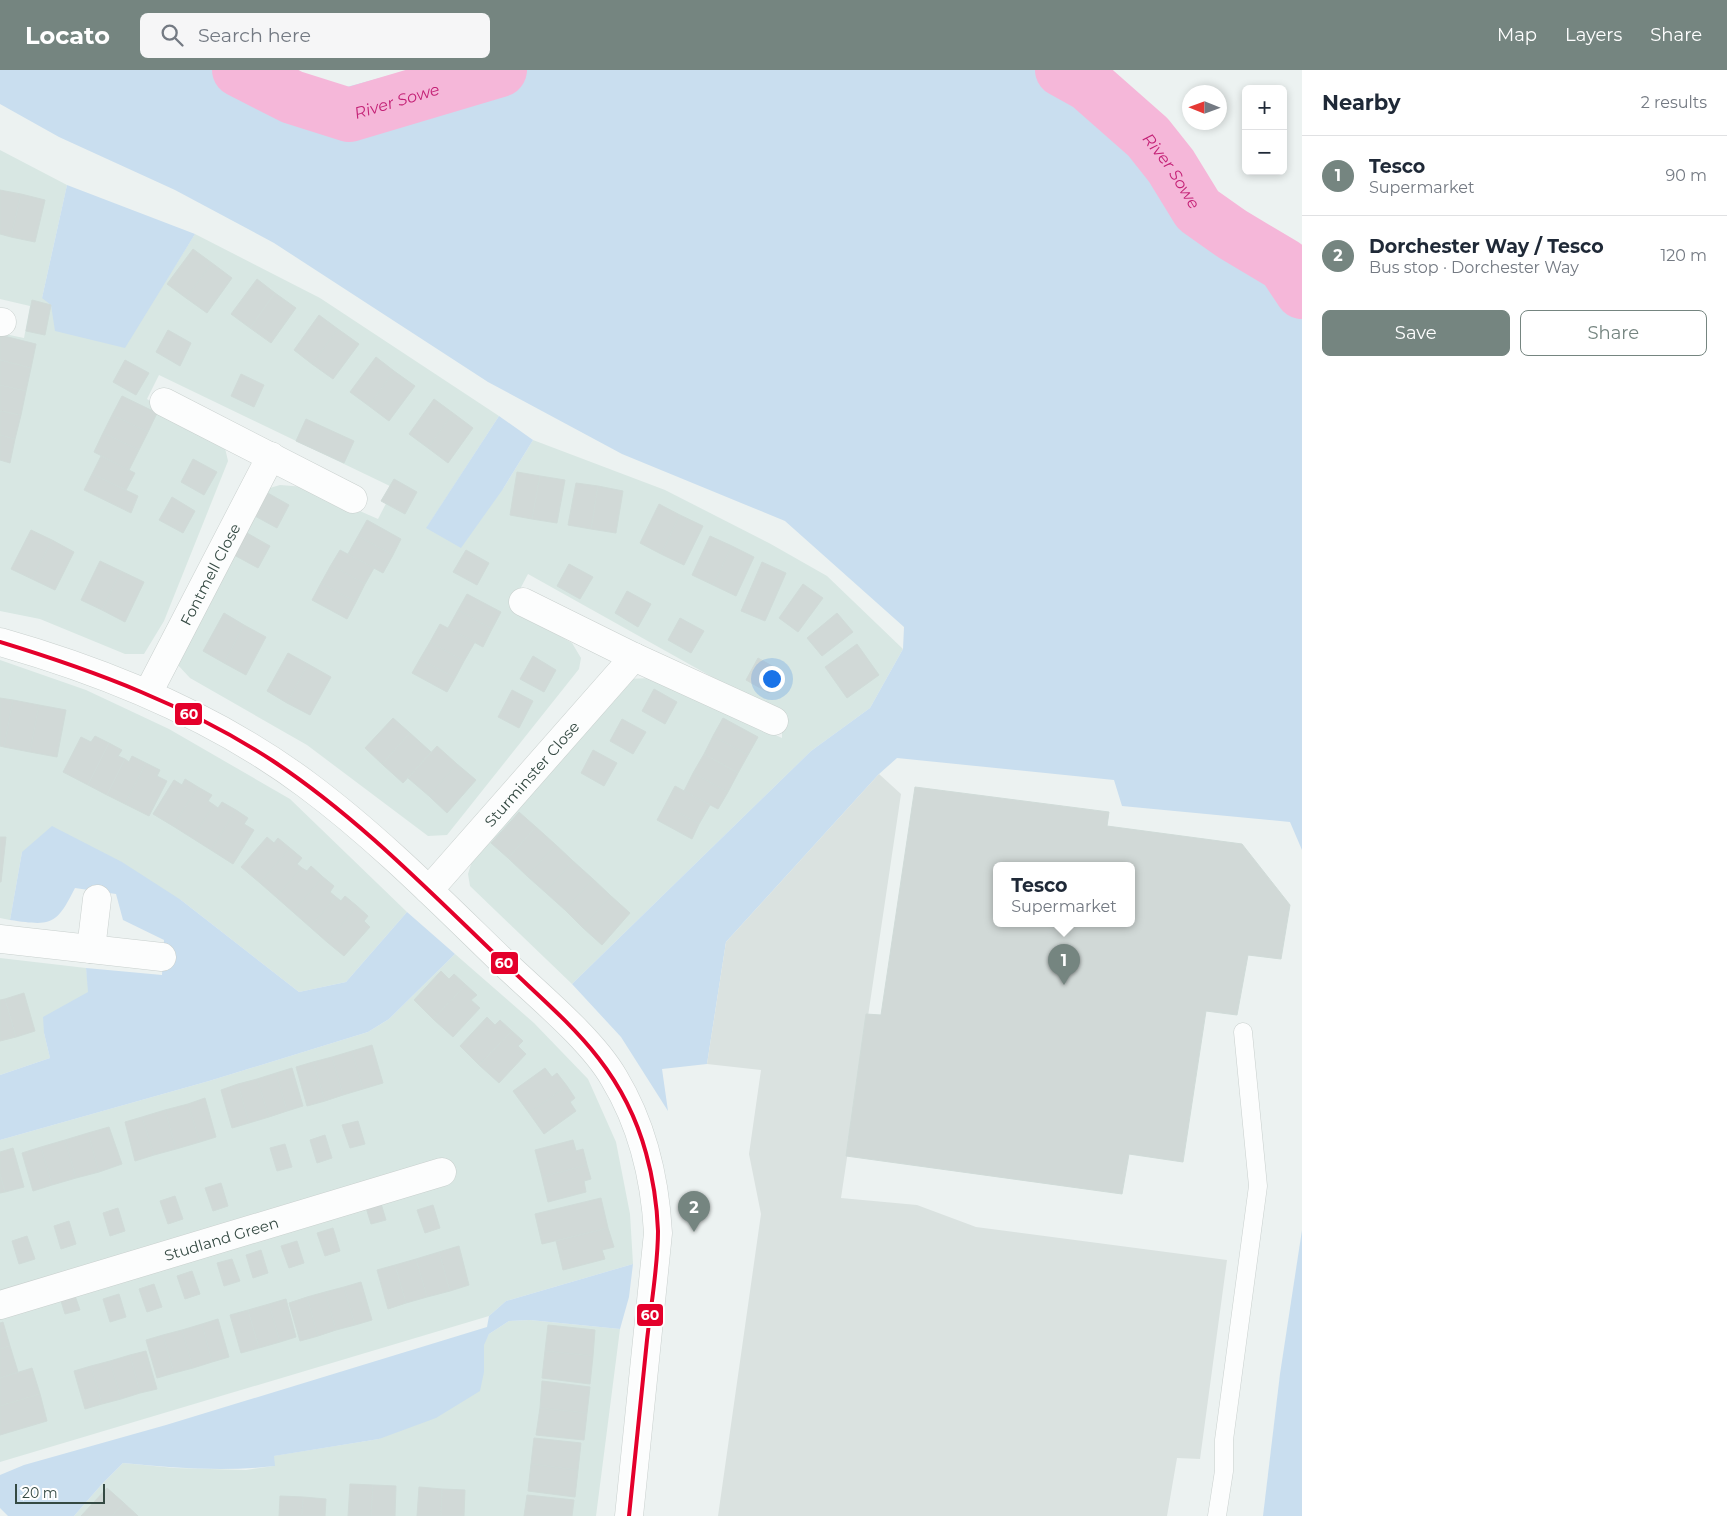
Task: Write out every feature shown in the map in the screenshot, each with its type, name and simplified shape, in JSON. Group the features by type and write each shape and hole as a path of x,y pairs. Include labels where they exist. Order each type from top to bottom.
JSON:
{"street":[{"path":"164,402 353,499"},
{"name":"Fontmell Close","path":"148,693 271,456"},
{"path":"523,602 634,657 774,720"},
{"path":"0,642 98,672 148,693 214,727 291,774 321,797 429,890 590,1046 614,1076 634,1116 647,1154 656,1201 658,1233 629,1516"},
{"name":"Sturminster Close","path":"429,890 634,657"},
{"path":"91,949 97,899"},
{"path":"0,939 162,957"},
{"name":"Studland Green","path":"0,1305 442,1172"}],"lane":[{"path":"1217,1516 1224,1471 1224,1440 1258,1186 1243,1032"}],"shaded area":[{"path":"0,70 270,70 332,91 409,70 1097,70 1118,82 1180,149 1210,200 1251,216 1302,271 1302,850 1290,822 1122,806 1114,780 897,758 879,774 726,942 707,1064 662,1069 668,1111 621,1037 572,984 811,751 870,708 903,649 904,627 785,521 622,454 488,382 274,243 175,190 59,137 0,104"},
{"path":"0,150 67,185 42,298 163,285 195,234 320,298 499,416 427,527 503,489 533,440 665,490 769,543 827,576 903,649 870,708 811,751 572,984 470,886 468,874 472,861 625,679 653,678 782,738 782,716 528,574 510,608 572,643 581,658 579,669 447,835 428,836 307,745 190,678 176,663 263,490 280,485 305,487 378,519 394,488 159,375 147,399 225,448 228,461 164,621 144,654 125,654 40,619 0,611 0,333 24,338 30,306 0,299"},
{"path":"67,185 195,234 125,348 55,331 51,305 42,298"},
{"path":"499,416 533,440 503,489 461,548 426,528"},
{"path":"0,660 86,690 169,729 290,799 407,912 346,982 299,992 181,900 22,852 10,920 0,918"},
{"path":"879,774 901,794 841,1198 917,1205 976,1227 1227,1260 1200,1459 1177,1458 1167,1516 718,1516 761,1214 749,1154 761,1070 707,1064 726,942"},
{"path":"52,826 122,862 181,900 299,992 346,982 407,912 455,954 389,1019 368,1032 209,1081 0,1140 0,1075 50,1058 44,1033 43,1017 88,992 86,968 162,975 164,940 123,920 116,894 75,888 63,910 51,920 44,923 35,923 10,920 22,852"},
{"path":"455,954 534,1023 588,1079 616,1142 630,1214 633,1264 506,1301 489,1316 0,1462 0,1140 209,1081 368,1032 389,1019"},
{"path":"0,958 86,968 89,992 44,1033 50,1058 0,1075"},
{"path":"1302,1230 1302,1516 1263,1516 1280,1374"},
{"path":"633,1264 629,1297 620,1329 530,1320 509,1321 489,1334 484,1345 484,1372 480,1391 436,1418 379,1439 274,1456 275,1466 218,1469 123,1463 74,1516 8,1516 0,1508 0,1475 24,1465 166,1425 487,1327 489,1316 506,1301"},
{"path":"530,1320 620,1329 596,1516 74,1516 123,1463 174,1468 246,1470 274,1466 273,1456 379,1439 484,1372 483,1345 489,1334 509,1321"}],"building":[{"path":"0,190 21,194 11,237 0,234"},
{"path":"21,194 45,200 35,242 11,237"},
{"path":"193,249 212,263 186,298 167,284"},
{"path":"212,263 232,278 207,313 186,298"},
{"path":"257,279 275,293 250,328 231,314"},
{"path":"275,293 296,308 271,343 250,328"},
{"path":"32,300 51,305 45,335 26,331"},
{"path":"319,315 338,329 312,364 294,350"},
{"path":"338,329 359,344 333,379 312,364"},
{"path":"168,330 191,343 180,366 156,352"},
{"path":"0,335 36,344 31,368 0,360"},
{"path":"376,357 394,371 369,406 350,392"},
{"path":"0,360 31,368 26,391 0,385"},
{"path":"125,360 149,373 136,395 113,382"},
{"path":"394,371 415,386 389,421 369,406"},
{"path":"241,374 264,385 254,407 231,396"},
{"path":"0,385 26,391 21,415 0,411"},
{"path":"122,396 157,413 148,432 112,415"},
{"path":"434,399 453,413 428,448 409,434"},
{"path":"0,411 21,415 15,439 0,435"},
{"path":"453,413 473,428 448,463 428,448"},
{"path":"112,415 148,432 139,450 103,433"},
{"path":"306,419 354,441 344,463 296,441"},
{"path":"103,433 139,450 129,470 94,452"},
{"path":"0,435 15,439 10,463 0,460"},
{"path":"101,456 135,473 126,490 92,474"},
{"path":"193,459 217,472 204,495 181,482"},
{"path":"517,472 540,476 532,519 510,515"},
{"path":"92,474 138,496 131,513 84,490"},
{"path":"540,476 565,480 557,523 532,519"},
{"path":"394,479 417,492 405,514 381,501"},
{"path":"576,483 598,486 591,529 568,525"},
{"path":"598,486 623,491 616,533 591,529"},
{"path":"266,492 289,505 277,528 253,515"},
{"path":"172,497 195,511 183,533 159,520"},
{"path":"659,504 680,515 661,554 640,543"},
{"path":"680,515 703,526 684,565 661,554"},
{"path":"367,520 401,539 393,555 358,536"},
{"path":"31,530 52,540 32,579 11,569"},
{"path":"247,533 270,546 258,568 234,555"},
{"path":"358,536 393,555 383,573 348,554"},
{"path":"710,536 732,546 713,585 692,575"},
{"path":"52,540 74,552 55,590 32,579"},
{"path":"732,546 754,557 736,596 713,585"},
{"path":"340,550 374,568 365,584 331,565"},
{"path":"466,550 489,563 477,585 453,572"},
{"path":"100,561 121,571 102,610 81,600"},
{"path":"762,562 786,573 765,621 741,611"},
{"path":"569,564 593,577 580,599 557,586"},
{"path":"331,565 365,584 356,602 321,583"},
{"path":"121,571 144,582 125,622 102,610"},
{"path":"321,583 356,602 347,619 312,600"},
{"path":"803,584 823,598 798,632 779,618"},
{"path":"627,591 651,604 638,627 615,613"},
{"path":"467,594 501,612 492,629 458,610"},
{"path":"458,610 492,629 483,647 448,628"},
{"path":"224,613 244,625 224,663 203,651"},
{"path":"837,613 853,632 822,656 807,638"},
{"path":"680,618 704,631 691,653 668,640"},
{"path":"440,624 475,642 464,661 430,642"},
{"path":"244,625 266,637 246,675 224,663"},
{"path":"430,642 464,661 455,678 420,659"},
{"path":"857,644 879,675 847,698 825,667"},
{"path":"288,653 308,664 287,703 267,691"},
{"path":"533,656 556,670 544,692 520,679"},
{"path":"758,658 781,671 769,693 746,680"},
{"path":"420,659 455,678 447,692 412,673"},
{"path":"308,664 331,677 310,715 287,703"},
{"path":"654,689 677,702 665,724 642,711"},
{"path":"512,690 533,701 519,728 498,717"},
{"path":"0,698 13,700 4,747 0,746"},
{"path":"13,700 39,705 30,752 4,747"},
{"path":"39,705 66,710 57,757 30,752"},
{"path":"393,718 410,733 382,764 365,748"},
{"path":"723,718 758,737 748,755 713,736"},
{"path":"622,719 646,732 633,754 610,741"},
{"path":"410,733 431,752 403,783 382,764"},
{"path":"95,736 109,743 88,785 63,772 81,737 91,742"},
{"path":"713,736 748,755 738,773 704,754"},
{"path":"109,743 122,750 118,756 125,759 107,795 88,785"},
{"path":"437,746 457,764 429,796 408,778"},
{"path":"593,750 617,763 604,786 581,773"},
{"path":"704,754 738,773 728,792 693,773"},
{"path":"132,756 146,763 125,804 107,795 125,759 129,762"},
{"path":"146,763 160,770 157,776 167,781 149,816 125,804"},
{"path":"457,764 476,780 447,813 429,796"},
{"path":"693,773 728,792 718,809 684,791"},
{"path":"185,779 198,787 173,826 153,814 174,780 182,785"},
{"path":"675,786 710,805 699,824 665,805"},
{"path":"198,787 212,795 208,801 214,805 192,838 173,826"},
{"path":"915,787 1109,812 1107,826 1242,844 1290,905 1281,959 1248,955 1237,1015 1206,1011 1183,1162 1129,1154 1122,1194 846,1156 866,1014 881,1015"},
{"path":"222,802 236,810 211,850 192,838 214,805 218,808"},
{"path":"665,805 699,824 692,839 657,820"},
{"path":"236,810 248,818 244,824 254,830 233,864 211,850"},
{"path":"519,812 536,827 508,858 491,843"},
{"path":"536,827 556,845 527,876 508,858"},
{"path":"0,837 6,837 1,882 0,882"},
{"path":"267,837 274,843 278,838 290,848 260,883 241,867"},
{"path":"556,845 573,861 545,892 527,876"},
{"path":"290,848 302,858 297,864 302,868 276,897 260,883"},
{"path":"573,861 593,879 565,910 545,892"},
{"path":"311,866 323,877 293,912 276,897 302,868 307,871"},
{"path":"323,877 334,886 330,892 336,897 310,927 293,912"},
{"path":"593,879 611,896 582,927 565,910"},
{"path":"345,896 357,906 327,942 310,927 336,897 341,901"},
{"path":"611,896 630,913 602,945 582,927"},
{"path":"357,906 368,916 364,921 370,927 344,956 327,942"},
{"path":"441,971 449,979 454,974 466,985 433,1019 414,1000"},
{"path":"466,985 477,995 471,1000 480,1008 453,1037 433,1019"},
{"path":"24,993 35,1031 16,1037 5,999"},
{"path":"5,999 16,1037 0,1041 0,1000"},
{"path":"487,1017 495,1025 500,1020 512,1031 479,1065 460,1046"},
{"path":"512,1031 523,1041 518,1046 526,1054 499,1083 479,1065"},
{"path":"372,1045 383,1083 363,1089 352,1051"},
{"path":"352,1051 363,1089 343,1095 332,1057"},
{"path":"332,1057 343,1095 325,1101 313,1062"},
{"path":"313,1062 325,1101 307,1106 296,1067"},
{"path":"292,1068 303,1106 287,1111 276,1073"},
{"path":"545,1068 552,1077 557,1073 567,1086 529,1113 513,1091"},
{"path":"276,1073 287,1111 269,1117 257,1079"},
{"path":"257,1079 269,1117 249,1123 238,1084"},
{"path":"238,1084 249,1123 232,1128 221,1090"},
{"path":"567,1086 575,1098 570,1102 576,1111 544,1134 529,1113"},
{"path":"205,1098 216,1137 200,1142 188,1104"},
{"path":"188,1104 200,1142 176,1149 165,1110"},
{"path":"165,1110 176,1149 154,1155 142,1117"},
{"path":"142,1117 154,1155 135,1161 125,1122"},
{"path":"358,1121 365,1144 350,1148 342,1125"},
{"path":"109,1127 122,1164 99,1172 88,1133"},
{"path":"88,1133 99,1172 76,1178 65,1140"},
{"path":"325,1135 332,1158 317,1163 310,1140"},
{"path":"65,1140 76,1178 52,1185 41,1147"},
{"path":"573,1140 576,1151 583,1149 587,1165 542,1177 535,1150"},
{"path":"285,1144 292,1167 277,1171 270,1148"},
{"path":"41,1147 52,1185 33,1191 22,1153"},
{"path":"13,1148 24,1187 5,1192 0,1174 0,1152"},
{"path":"587,1165 591,1179 584,1181 586,1192 548,1202 542,1177"},
{"path":"0,1174 5,1192 0,1193"},
{"path":"221,1183 228,1206 213,1211 205,1188"},
{"path":"175,1196 183,1219 168,1224 160,1201"},
{"path":"379,1197 386,1220 371,1224 364,1201"},
{"path":"601,1198 608,1228 542,1244 535,1214"},
{"path":"433,1205 440,1228 425,1233 417,1210"},
{"path":"118,1208 125,1231 110,1236 103,1213"},
{"path":"69,1221 76,1244 61,1249 54,1226"},
{"path":"333,1228 340,1251 325,1256 317,1233"},
{"path":"608,1228 614,1247 602,1250 605,1259 563,1270 556,1241"},
{"path":"27,1236 35,1259 19,1264 12,1241"},
{"path":"297,1241 304,1263 289,1268 281,1246"},
{"path":"459,1246 469,1285 450,1291 439,1252"},
{"path":"261,1250 268,1273 253,1278 246,1255"},
{"path":"439,1252 450,1291 427,1297 416,1259"},
{"path":"232,1259 240,1281 224,1286 217,1263"},
{"path":"416,1259 427,1297 406,1303 395,1265"},
{"path":"395,1265 406,1303 388,1309 377,1270"},
{"path":"192,1271 200,1294 185,1299 177,1276"},
{"path":"361,1282 372,1320 355,1325 344,1287"},
{"path":"154,1284 162,1307 147,1312 139,1289"},
{"path":"72,1287 80,1310 65,1314 58,1291"},
{"path":"344,1287 355,1325 336,1330 325,1292"},
{"path":"325,1292 336,1330 318,1336 307,1297"},
{"path":"119,1294 126,1317 110,1322 103,1299"},
{"path":"307,1297 318,1336 300,1341 289,1303"},
{"path":"286,1299 296,1337 280,1342 269,1304"},
{"path":"269,1304 280,1342 259,1348 248,1310"},
{"path":"248,1310 259,1348 241,1353 230,1315"},
{"path":"218,1319 229,1357 212,1362 202,1324"},
{"path":"3,1322 10,1346 0,1349 0,1323"},
{"path":"202,1324 212,1362 193,1368 182,1330"},
{"path":"548,1325 595,1330 593,1356 545,1351"},
{"path":"182,1330 193,1368 174,1373 163,1335"},
{"path":"163,1335 174,1373 157,1378 146,1340"},
{"path":"10,1346 18,1372 0,1378 0,1349"},
{"path":"146,1351 157,1389 140,1393 130,1355"},
{"path":"545,1351 593,1356 590,1384 542,1378"},
{"path":"130,1355 140,1393 121,1399 110,1361"},
{"path":"110,1361 121,1399 102,1404 91,1366"},
{"path":"91,1366 102,1404 85,1409 74,1371"},
{"path":"32,1368 40,1394 0,1406 0,1378"},
{"path":"542,1381 590,1387 587,1413 540,1408"},
{"path":"40,1394 47,1421 0,1435 0,1406"},
{"path":"540,1408 587,1413 584,1440 536,1435"},
{"path":"534,1438 581,1443 578,1470 531,1464"},
{"path":"531,1464 578,1470 575,1497 528,1491"},
{"path":"350,1484 373,1485 371,1516 348,1516"},
{"path":"373,1485 396,1486 395,1516 371,1516"},
{"path":"419,1487 442,1489 441,1516 417,1516"},
{"path":"107,1488 124,1503 112,1516 81,1516"},
{"path":"442,1489 465,1490 464,1516 441,1516"},
{"path":"527,1495 574,1500 572,1516 524,1516"},
{"path":"280,1496 303,1497 302,1516 279,1516"},
{"path":"303,1497 326,1499 325,1516 302,1516"},
{"path":"124,1503 138,1516 112,1516"}],"waterway":[{"name":"River Sowe","path":"239,70 292,97 349,115 500,70"},
{"name":"River Sowe","path":"1062,70 1089,85 1148,137 1171,166 1198,210 1232,234 1284,265 1302,292"}],"transit line":[{"name":"60","path":"0,642 71,665 175,707 241,741 304,782 362,829 417,879 566,1022 605,1067 621,1092 635,1121 646,1153 651,1172 658,1231 656,1272 629,1516"}],"place":[{"name":"Tesco","path":"1064,985"},
{"name":"Dorchester Way / Tesco","path":"694,1232"}]}
